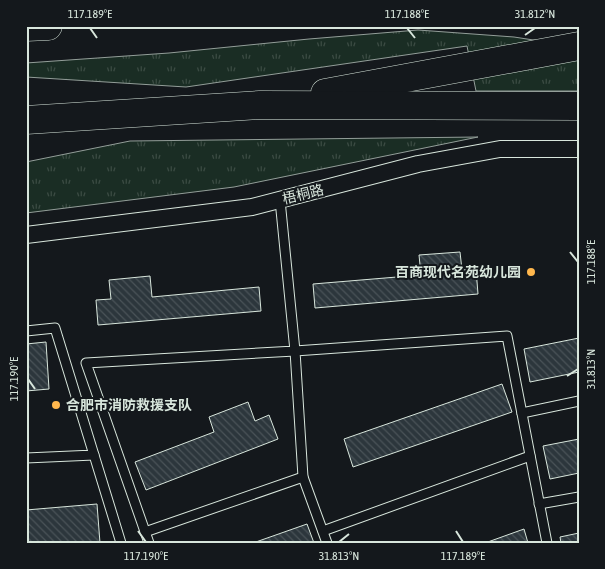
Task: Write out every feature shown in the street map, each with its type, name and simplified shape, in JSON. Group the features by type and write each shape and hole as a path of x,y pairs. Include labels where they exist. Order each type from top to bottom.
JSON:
{"highway":[{"path":"26,28 48,26"},
{"path":"260,105 579,46"},
{"path":"26,120 260,105 579,106"}],"street":[{"name":"梧桐路","path":"26,235 252,207 418,164 500,149 579,149"}],"lane":[{"path":"280,200 303,477 327,543"},
{"path":"26,331 55,328 121,543"},
{"path":"149,543 86,363 507,336 547,543"},
{"path":"522,413 579,402"},
{"path":"26,458 94,455"},
{"path":"323,531 530,456"},
{"path":"145,532 303,477"},
{"path":"539,504 579,498"}],"green space":[{"path":"418,30 514,37 579,47 579,91 476,91 467,46 186,87 26,77 26,63 169,53"},
{"path":"478,137 234,187 26,213 26,162 130,141"}],"building":[{"path":"460,252 462,270 476,269 478,294 315,308 313,284 421,275 419,255"},
{"path":"150,276 152,297 259,287 261,311 98,325 96,300 111,299 109,280"},
{"path":"579,338 579,372 530,382 524,349"},
{"path":"46,342 49,389 26,391 26,344"},
{"path":"502,384 512,412 353,467 344,439"},
{"path":"248,402 255,421 269,415 278,439 146,490 135,462 214,432 209,417"},
{"path":"579,439 579,473 550,479 543,446"},
{"path":"97,504 100,543 26,543 26,510"},
{"path":"307,524 314,543 253,543"},
{"path":"524,529 528,543 485,543"},
{"path":"579,533 579,543 561,543 560,537"}],"place":[{"name":"百商现代名苑幼儿园","path":"531,272"},
{"name":"合肥市消防救援支队","path":"56,405"}]}
